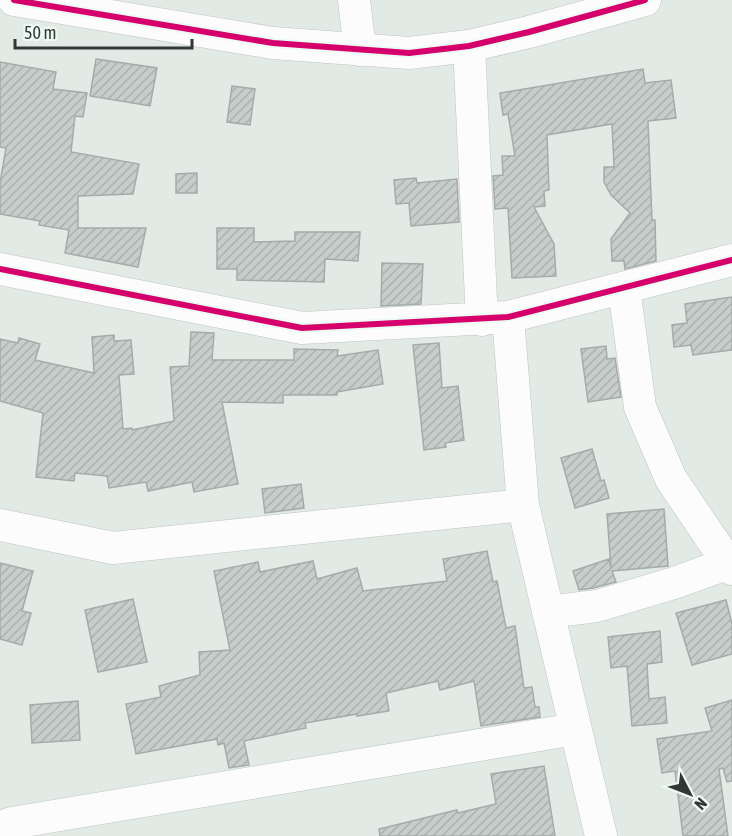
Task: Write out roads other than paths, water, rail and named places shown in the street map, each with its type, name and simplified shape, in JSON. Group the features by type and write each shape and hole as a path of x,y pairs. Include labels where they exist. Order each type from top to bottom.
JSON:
{"street":[{"path":"14,0 104,8 273,43 409,52 469,46 529,32 638,1"},
{"path":"354,0 360,50"},
{"path":"469,46 495,319 523,505 601,836"},
{"path":"0,269 302,328 495,319 732,260"},
{"path":"548,612 597,606 730,566 671,479 640,407 624,288"},
{"path":"0,525 113,548 523,505"},
{"path":"0,828 12,823 575,729"}]}
